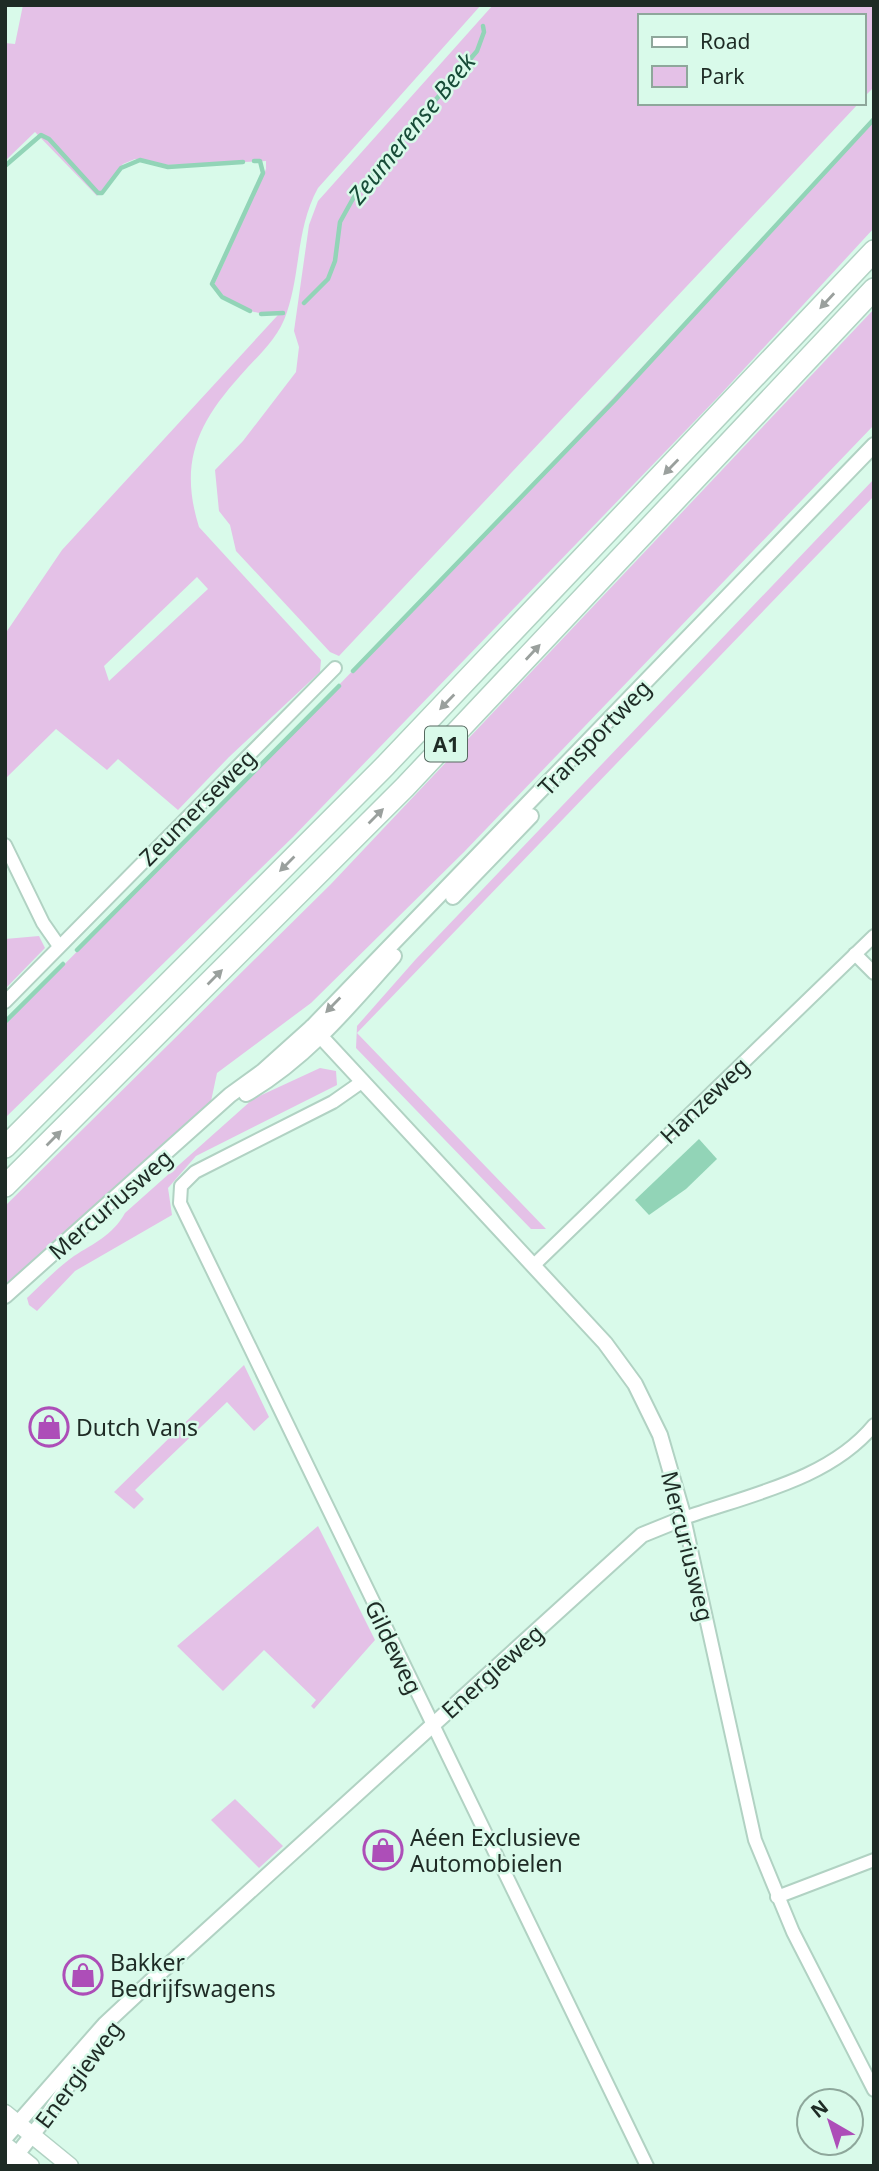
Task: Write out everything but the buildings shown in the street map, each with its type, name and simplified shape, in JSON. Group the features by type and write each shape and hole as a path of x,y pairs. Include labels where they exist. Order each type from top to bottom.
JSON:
{"highway":[{"name":"A1","path":"5,1147 386,766 874,251"},
{"name":"A1","path":"5,1186 405,787 874,289"}],"main road":[{"path":"11,2118 71,2166"},
{"path":"10,2155 31,2166"}],"street":[{"name":"Transportweg","path":"316,1032 874,444"},
{"name":"Transportweg","path":"316,1032 354,1003 395,955 874,457"},
{"name":"Zeumerseweg","path":"5,1002 335,668"},
{"path":"5,845 43,923 59,946"},
{"name":"Hanzeweg","path":"534,1265 874,936"},
{"path":"855,954 874,973"},
{"name":"Mercuriusweg","path":"5,1296 214,1112 272,1078 316,1032 605,1343 635,1384 660,1435 684,1518 755,1840 777,1897 874,2090"},
{"name":"Mercuriusweg","path":"180,1203 181,1186 195,1172 333,1102 363,1081"},
{"name":"Gildeweg","path":"180,1203 647,2166"},
{"name":"Energieweg","path":"5,2138 11,2118 105,2024 642,1535 818,1469 841,1457 874,1426"},
{"path":"777,1897 874,1860"},
{"name":"Energieweg","path":"10,2155 32,2135 87,2056 151,1981"}],"green space":[{"path":"23,5 481,5 318,188 306,218 291,296 283,322 273,339 213,411 196,446 191,483 199,527 321,660 320,672 229,757 178,810 118,759 107,770 56,729 5,779 5,634 62,550 278,315 243,308 227,299 214,285 266,169 266,161 168,165 135,159 123,164 97,196 35,132 5,161 5,43 15,44","holes":["197,577 208,589 109,681 104,666"]},
{"path":"493,5 874,5 874,87 865,96 865,14 638,14 638,105 857,105 339,656 330,652 236,551 230,525 219,511 215,470 243,441 296,372 299,347 294,331 309,225 318,201"},
{"path":"874,117 874,228 720,395 293,837 5,1118 5,1025 219,809 486,532"},
{"path":"874,309 874,425 464,852 311,1003 217,1073 210,1106 5,1289 5,1206 331,884"},
{"path":"874,479 874,496 357,1033 546,1229 531,1229 356,1048 357,1026 416,959"},
{"path":"39,936 45,948 5,989 5,939"},
{"path":"320,1068 336,1071 337,1085 196,1156 168,1188 172,1215 75,1271 37,1311 29,1305 27,1298 50,1276 108,1233 125,1213 253,1099"},
{"path":"244,1365 269,1417 254,1431 227,1402 135,1490 144,1499 134,1509 114,1492"},
{"path":"318,1526 375,1640 314,1709 311,1706 316,1700 264,1650 223,1691 177,1646"},
{"path":"235,1799 283,1846 259,1868 211,1820"}],"shaded area":[{"path":"699,1139 717,1159 686,1189 649,1215 635,1200"}],"waterway":[{"name":"Zeumerense Beek","path":"304,303 328,279 335,261 340,222 355,195 477,51 484,32 483,26"},
{"path":"353,671 615,400 874,119"},
{"name":"Zeumerense Beek","path":"5,166 41,135 49,139 98,193 102,193 121,168 140,160 168,167 243,162"},
{"name":"Zeumerense Beek","path":"250,311 222,297 212,284 263,173 260,161 254,161"},
{"name":"Zeumerense Beek","path":"261,314 283,313"},
{"path":"77,950 339,686"},
{"path":"5,1022 63,964"}],"place":[{"name":"Dutch Vans","path":"49,1427"},
{"name":"Aéen Exclusieve Automobielen","path":"383,1850"},
{"name":"Bakker Bedrijfswagens","path":"83,1975"}]}
